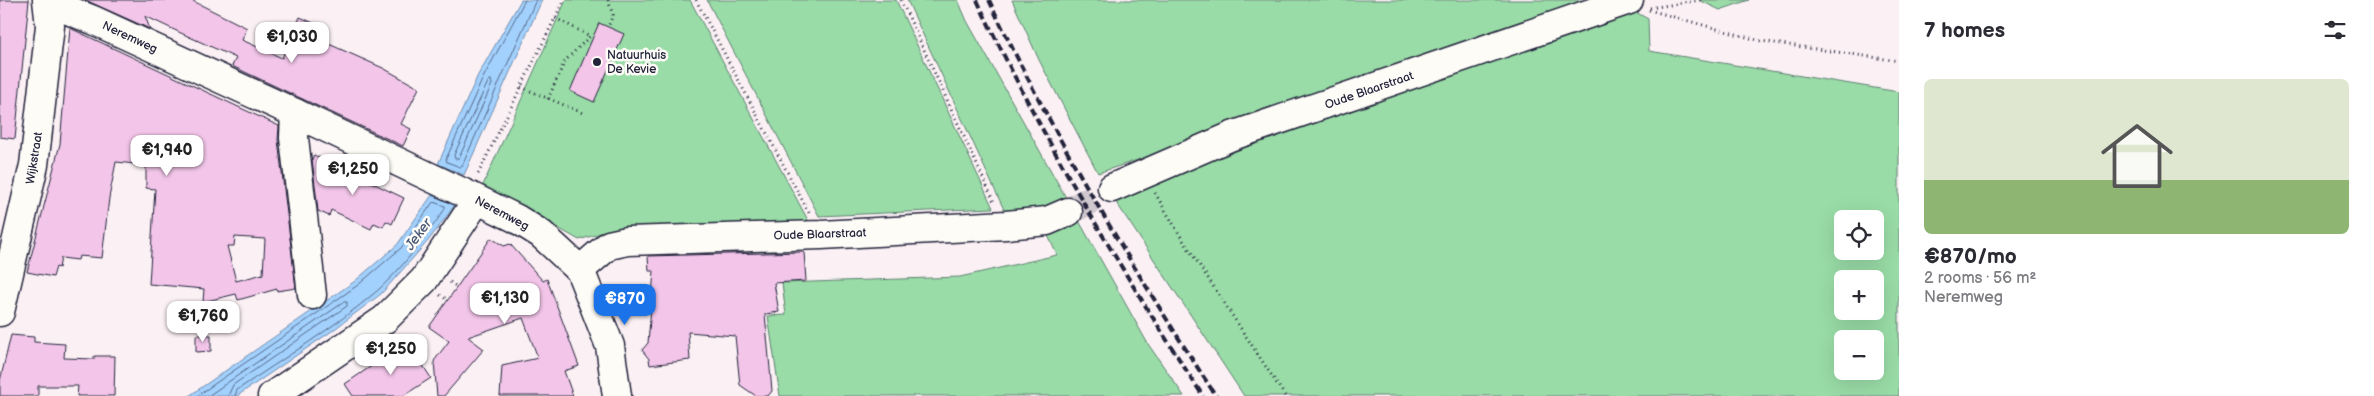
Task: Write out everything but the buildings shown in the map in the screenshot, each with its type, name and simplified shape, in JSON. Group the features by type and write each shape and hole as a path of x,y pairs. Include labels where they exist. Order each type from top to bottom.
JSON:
{"street":[{"name":"Neremweg","path":"48,1 295,113 517,219 541,234 580,270 610,346 617,396"},
{"name":"Wijkstraat","path":"0,312 34,165 50,26 48,1"},
{"name":"Oude Blaarstraat","path":"1112,188 1232,136 1637,4"},
{"path":"295,113 294,138 312,295"},
{"path":"272,396 385,318 424,280 469,196"},
{"name":"Oude Blaarstraat","path":"580,270 609,245 627,241 821,235 1006,225 1047,221 1068,212"}],"path":[{"path":"469,196 564,0"},
{"path":"608,0 612,15 608,27"},
{"path":"696,0 821,235"},
{"path":"901,0 1006,225"},
{"path":"1637,4 1701,0"},
{"path":"1637,4 1761,41 1899,61"},
{"path":"548,98 565,61 590,36 555,18"},
{"path":"521,87 583,113"},
{"path":"1146,172 1158,202 1285,396"},
{"path":"449,282 457,287"},
{"path":"440,294 448,300"}],"green space":[{"path":"566,0 690,0 809,222 614,229 579,240 483,185"},
{"path":"707,0 896,0 993,208 819,216"},
{"path":"907,0 958,0 967,21 1148,344 1184,396 780,396 768,316 786,315 782,283 960,277 1057,255 1045,229 1006,214"},
{"path":"1012,0 1591,0 1634,11 1648,19 1649,51 1899,92 1899,396 1244,396 1114,199 1320,118 1316,101 1098,173 1039,60"},
{"path":"1699,0 1749,0 1720,10"}],"water":[{"path":"521,0 542,0 464,175 438,164 478,75"},
{"name":"Jeker","path":"432,195 455,205 428,241 381,294 332,331 237,396 189,396 355,281 397,245"}],"tunnel":[{"path":"1068,212 1112,188"}],"railway":[{"path":"977,0 1028,102 1083,202 1203,396"},
{"path":"989,0 1040,102 1096,202 1216,396"}],"place":[{"name":"Natuurhuis De Kevie","path":"597,62"}]}
